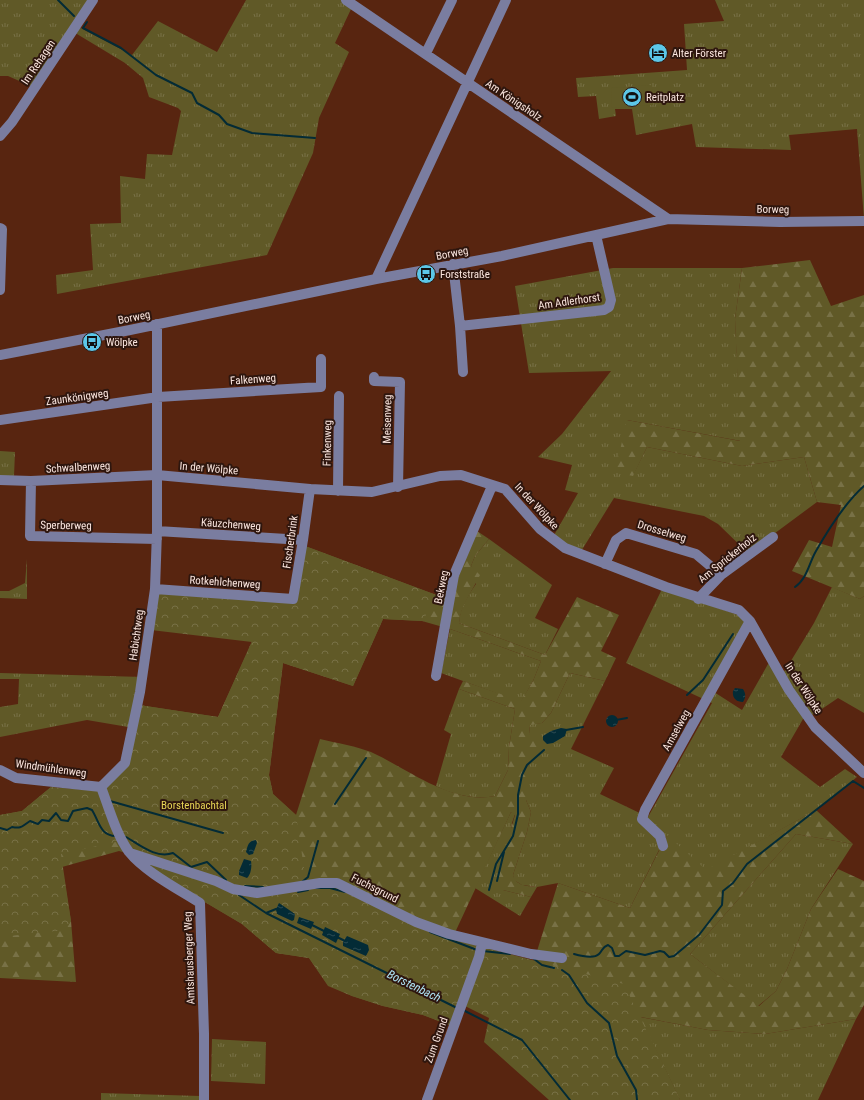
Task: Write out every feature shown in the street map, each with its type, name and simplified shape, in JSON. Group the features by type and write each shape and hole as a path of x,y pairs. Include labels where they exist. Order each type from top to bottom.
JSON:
{"street":[{"name":"Im Rehagen","path":"0,136 12,122 92,0"},
{"name":"Am Königsholz","path":"346,0 668,219"},
{"path":"426,53 452,0"},
{"path":"376,279 506,0"},
{"name":"Borweg","path":"0,354 157,324 376,279 502,256 668,219 780,222 864,221"},
{"path":"0,228 2,229 0,290"},
{"name":"Am Adlerhorst","path":"460,326 604,310 609,307 611,300 596,235"},
{"path":"453,264 460,326 463,372"},
{"path":"157,324 157,475"},
{"name":"Falkenweg","path":"158,398 321,387 321,359"},
{"name":"Meisenweg","path":"374,377 374,381 400,382 398,487"},
{"name":"Finkenweg","path":"338,490 339,396"},
{"name":"Zaunkönigweg","path":"0,420 158,398"},
{"name":"In der Wölpke","path":"157,475 310,489 372,492 440,476 461,475 505,489 540,528 553,540 578,554 698,598 739,610 750,621 789,690 815,727 864,773"},
{"name":"Schwalbenweg","path":"0,480 31,481 157,475"},
{"name":"Habichtweg","path":"101,787 124,763 140,692 155,590 157,475"},
{"name":"Sperberweg","path":"31,481 30,536 157,535"},
{"name":"Bekweg","path":"436,676 454,575 492,486"},
{"name":"Fischerbrink","path":"294,599 310,489"},
{"name":"Drosselweg","path":"605,564 616,540 626,533 696,554 721,576"},
{"name":"Käuzchenweg","path":"157,535 303,540"},
{"name":"Am Sprickerholz","path":"698,598 721,576 773,537"},
{"name":"Rotkehlchenweg","path":"155,590 294,599"},
{"name":"Amselweg","path":"663,846 660,836 642,819 645,810 750,621"},
{"name":"Windmühlenweg","path":"0,770 16,778 101,787"},
{"name":"Amtshausberger Weg","path":"101,787 123,842 130,853 151,871 200,903 204,1100"},
{"name":"Fuchsgrund","path":"130,853 216,881 233,889 257,893 320,883 338,882 416,922 449,934 482,945 562,958"},
{"name":"Zum Grund","path":"426,1100 479,957 482,945"}],"green space":[{"path":"0,0 92,0 75,25 132,55 158,21 217,52 246,0 342,0 352,7 335,43 349,52 319,118 313,153 267,255 57,294 56,275 93,270 90,224 121,223 120,176 145,179 147,154 172,155 181,111 178,108 149,97 143,78 125,63 72,31 33,87 8,76 0,76"},
{"path":"715,0 864,0 864,219 857,129 789,135 791,150 696,147 692,124 636,135 632,109 615,109 616,116 599,119 596,96 578,97 576,78 687,70 684,24 724,21"},
{"name":"Reitplatz","path":"652,85 653,105 612,108 611,88"},
{"path":"810,260 831,306 864,295 864,596 860,599 792,571 809,540 832,547 841,505 817,502 804,457 742,466 647,447 633,476 615,472 627,420 740,441 735,319 742,268"},
{"path":"613,268 742,268 735,319 741,441 627,420 633,475 647,447 742,466 804,457 817,502 748,553 718,524 704,516 614,498 580,553 553,537 578,493 565,490 572,465 538,457 562,434 611,371 529,373 515,286"},
{"path":"0,451 15,452 14,476 0,476"},
{"path":"477,531 489,539 475,556 471,566 480,575 464,604 459,623 545,655 577,597 619,615 601,651 616,658 605,681 570,673 551,713 542,723 530,725 529,734 539,743 534,759 526,768 526,800 531,812 527,832 513,875 514,879 519,883 526,886 537,887 531,897 497,887 498,874 515,815 511,812 452,939 534,961 558,883 630,908 667,835 706,870 816,810 853,844 796,834 690,954 759,1006 776,991 787,969 811,909 838,869 864,881 864,1005 856,1019 765,1034 708,1030 641,1017 680,1100 491,967 452,1026 423,1015 383,1006 352,996 328,985 309,958 276,953 242,924 154,872 133,855 119,851 62,867 71,921 76,982 0,978 0,815 22,811 51,787 125,840 139,705 218,717 252,641 294,601 305,546 439,596","holes":["383,619 422,621 450,629 541,661 533,681 521,701 463,681 459,689 515,709 509,747 508,770 495,796 479,797 447,791 415,776 371,752 320,739 296,815 273,794 269,775 283,663 353,686"]},
{"path":"489,539 552,585 535,618 558,629 545,655 459,623 464,603 476,584 474,571 471,566 475,556"},
{"name":"Borstenbachtal","path":"305,546 439,596 422,621 383,619 353,686 283,663 269,775 273,794 296,815 307,888 321,886 348,890 452,939 624,984 680,1100 549,1100 484,1042 489,1018 461,1004 452,1026 423,1015 383,1006 352,996 328,986 309,958 276,953 242,924 154,872 125,840 61,854 71,921 65,930 0,937 0,815 22,811 51,787 100,791 128,765 139,705 218,717 252,642 151,630 156,593 294,601"},
{"path":"27,559 27,599 0,598 0,591 9,591 25,583"},
{"path":"832,587 860,599 864,596 864,713 838,698 816,713 803,719 781,757 820,787 845,769 857,777 816,810 706,871 666,836 630,908 558,883 537,887 522,885 514,880 513,875 527,832 531,812 526,800 525,785 526,768 534,759 529,734 530,724 542,723 551,713 570,673 605,681 571,749 614,768 600,794 648,817 712,703 626,663 662,589 753,620 714,692 742,710 772,657 781,675 786,669 814,623"},
{"path":"450,629 541,661 533,681 521,702 441,673"},
{"path":"0,673 143,677 134,728 87,720 0,737 0,707 18,704 19,679 0,679"},
{"path":"459,689 515,709 509,747 508,770 495,796 465,796 436,786 451,734 444,730"},
{"path":"511,812 515,814 512,823 503,890 531,897 520,916 475,888"},
{"path":"796,834 853,844 811,909 787,969 776,991 758,1006 690,954"},
{"path":"640,1017 708,1030 765,1034 856,1019 818,1100 680,1100"},
{"path":"212,1039 266,1042 265,1084 211,1081"},
{"path":"101,1093 200,1096 200,1100 101,1100"}],"water":[{"path":"735,688 743,689 745,692 745,699 743,702 734,698 733,691"},
{"path":"612,715 616,717 618,721 616,725 612,727 608,725 606,721 608,717"},
{"path":"561,728 567,729 565,736 553,743 547,744 543,740 543,736 551,731"},
{"path":"256,840 257,843 253,854 249,855 246,852 248,845 251,841"},
{"path":"244,859 251,861 251,870 247,878 239,875"},
{"path":"279,903 295,914 294,920 292,921 277,914 276,909"},
{"path":"299,917 314,922 311,929 297,923"},
{"path":"325,927 340,934 336,943 322,935"},
{"path":"347,936 368,945 369,950 366,956 343,946 343,942"}],"waterway":[{"path":"58,0 74,16"},
{"path":"87,22 83,28 121,48 156,75 192,93 197,103 219,115 227,124 252,133 315,138"},
{"path":"795,587 805,575 816,551 832,525 844,508 864,486"},
{"path":"687,695 703,680 733,634"},
{"path":"616,720 627,718"},
{"path":"566,730 583,727"},
{"path":"489,890 496,864 513,836 518,814 518,795 522,775 527,765 544,750"},
{"path":"335,804 366,758"},
{"path":"574,954 591,957 597,956 608,945 612,948 615,956 619,956 626,951 645,955 660,951 664,952 669,957 674,956 699,935 722,905 723,891 733,883 747,864 853,781 864,788"},
{"path":"110,801 223,833"},
{"name":"Borstenbach","path":"0,828 7,830 12,827 20,827 30,821 38,824 42,820 49,821 56,813 61,820 68,821 73,811 87,808 92,810 103,831 116,836"},
{"name":"Borstenbach","path":"126,837 154,853 173,853 191,867 207,862 226,880"},
{"path":"302,882 308,877 318,841"},
{"path":"497,881 504,852"},
{"name":"Borstenbach","path":"245,886 263,887"},
{"name":"Borstenbach","path":"316,888 330,888 345,892"},
{"name":"Borstenbach","path":"298,892 308,890"},
{"name":"Borstenbach","path":"239,895 266,913 457,1008"},
{"path":"266,913 276,909 278,910"},
{"path":"312,925 324,931"},
{"name":"Borstenbach","path":"430,932 477,950"},
{"path":"337,937 345,941"},
{"name":"Borstenbach","path":"483,951 510,954"},
{"name":"Borstenbach","path":"534,959 542,965 554,968"},
{"name":"Borstenbach","path":"562,970 569,975 587,1003 609,1023 617,1056 636,1090 637,1100"},
{"name":"Borstenbach","path":"463,1010 522,1040 570,1100"}],"place":[{"name":"Alter Förster","path":"658,53"},
{"name":"Reitplatz","path":"632,97"},
{"name":"Forststraße","path":"426,274"},
{"name":"Wölpke","path":"92,342"}]}
